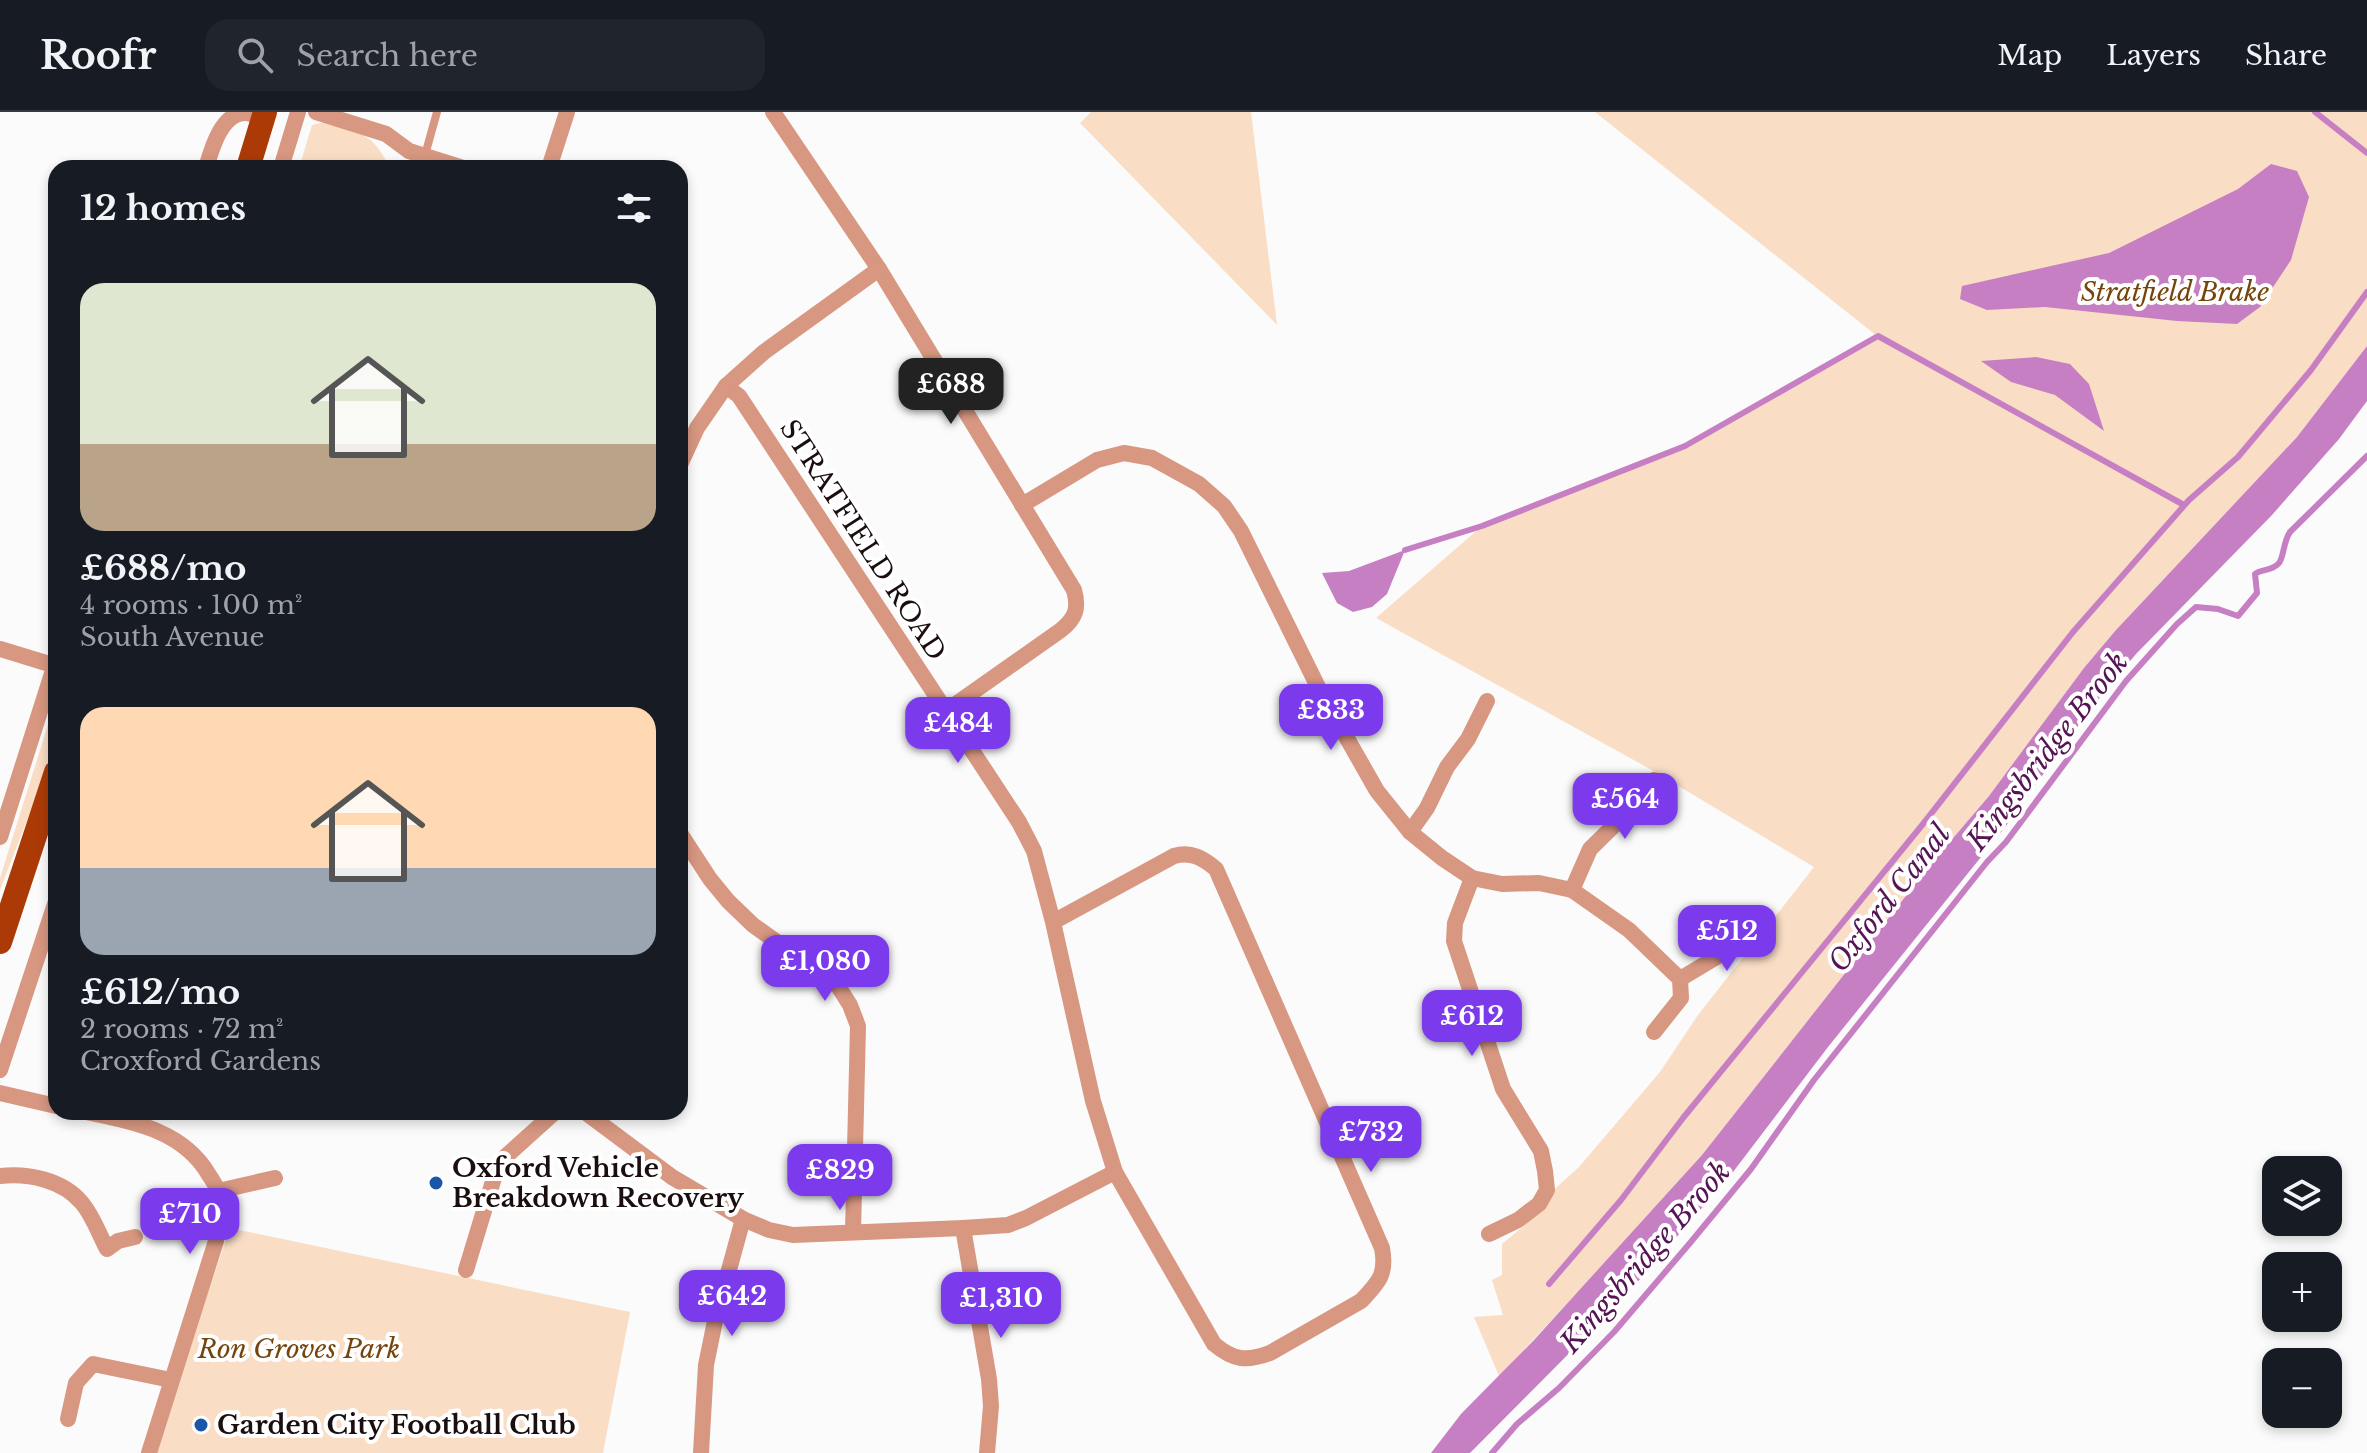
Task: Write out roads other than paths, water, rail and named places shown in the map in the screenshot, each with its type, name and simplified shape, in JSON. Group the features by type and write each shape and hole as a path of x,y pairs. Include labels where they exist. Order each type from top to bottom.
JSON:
{"main road":[{"path":"250,160 264,114"},
{"path":"2,928 48,795"}],"street":[{"path":"283,160 298,112"},
{"path":"316,112 386,134 409,151 437,160"},
{"path":"552,160 567,112"},
{"path":"773,112 879,269 1074,590 1077,611 1072,621 946,711"},
{"path":"209,160 216,139 234,116 264,114"},
{"path":"688,448 697,428 726,386 764,352 879,269"},
{"name":"STRATFIELD ROAD","path":"726,386 739,396 1019,822 1034,851 1093,1101 1115,1172 1214,1344 1227,1355 1250,1358 1270,1353 1361,1301 1380,1280 1385,1261 1382,1248 1216,869 1204,859 1192,855 1174,856 1053,922"},
{"path":"1022,505 1097,460 1124,453 1152,458 1199,484 1224,506 1241,531 1319,689 1377,791 1410,832 1472,878 1502,884 1539,883 1572,890 1629,930 1680,979 1681,998 1654,1032"},
{"path":"0,649 48,662"},
{"path":"0,837 48,686"},
{"path":"1410,832 1427,808 1447,767 1468,739 1487,701"},
{"path":"1572,890 1590,849 1637,803 1654,780"},
{"path":"688,845 728,901 753,925 838,986 850,1005 858,1026 853,1232"},
{"path":"1472,878 1455,923 1454,941 1503,1089 1541,1151 1547,1190 1539,1204 1518,1220 1489,1234"},
{"path":"0,1070 48,925"},
{"path":"1680,979 1715,958 1738,926"},
{"path":"0,1093 48,1104"},
{"path":"124,1120 166,1133 184,1146 204,1166 218,1191 220,1214 216,1241 149,1453"},
{"path":"466,1270 497,1168 546,1120"},
{"path":"596,1120 672,1177 743,1219 769,1230 793,1235 1008,1225 1115,1172"},
{"path":"0,1176 20,1174 69,1190 83,1204 107,1249 118,1241 135,1237"},
{"path":"218,1191 275,1178"},
{"path":"701,1453 706,1365 743,1219"},
{"path":"963,1228 989,1379 991,1406 987,1453"},
{"path":"68,1419 76,1383 93,1364 171,1380"}],"lane":[{"path":"424,156 437,112"}],"water":[{"path":"2271,164 2297,171 2309,197 2291,260 2260,307 2237,324 2045,307 1987,310 1960,299 1962,286 2109,253 2238,189"},
{"path":"2367,346 2367,401 2339,439 2272,515 2115,679 2006,826 1828,1047 1733,1172 1621,1301 1470,1453 1431,1453 1461,1414 1534,1340 1702,1155 1931,864 1989,796 2084,668 2297,437"},
{"path":"2036,357 2070,364 2089,384 2104,431 2055,395 2011,382 1981,361"},
{"path":"1405,550 1387,594 1372,607 1353,612 1337,603 1322,573 1349,571"}],"waterway":[{"path":"2315,112 2367,153"},
{"name":"Oxford Canal","path":"1549,1284 1621,1200 1683,1118 1923,824 2073,632 2189,500 2238,457 2311,370 2367,292"},
{"path":"1405,550 1482,526 1685,446 1878,336 2184,505"},
{"name":"Kingsbridge Brook","path":"1492,1453 1517,1424 1559,1388 1614,1332 1751,1169 1814,1080 2006,842 2126,681 2196,607 2218,609 2238,616 2257,593 2255,574 2279,563 2290,532 2367,456"}],"place":[{"name":"Oxford Vehicle Breakdown Recovery","path":"436,1183"},
{"name":"Garden City Football Club","path":"201,1425"}],"park label":[{"name":"Stratfield Brake","path":"2175,292"},
{"name":"Ron Groves Park","path":"299,1349"}]}
